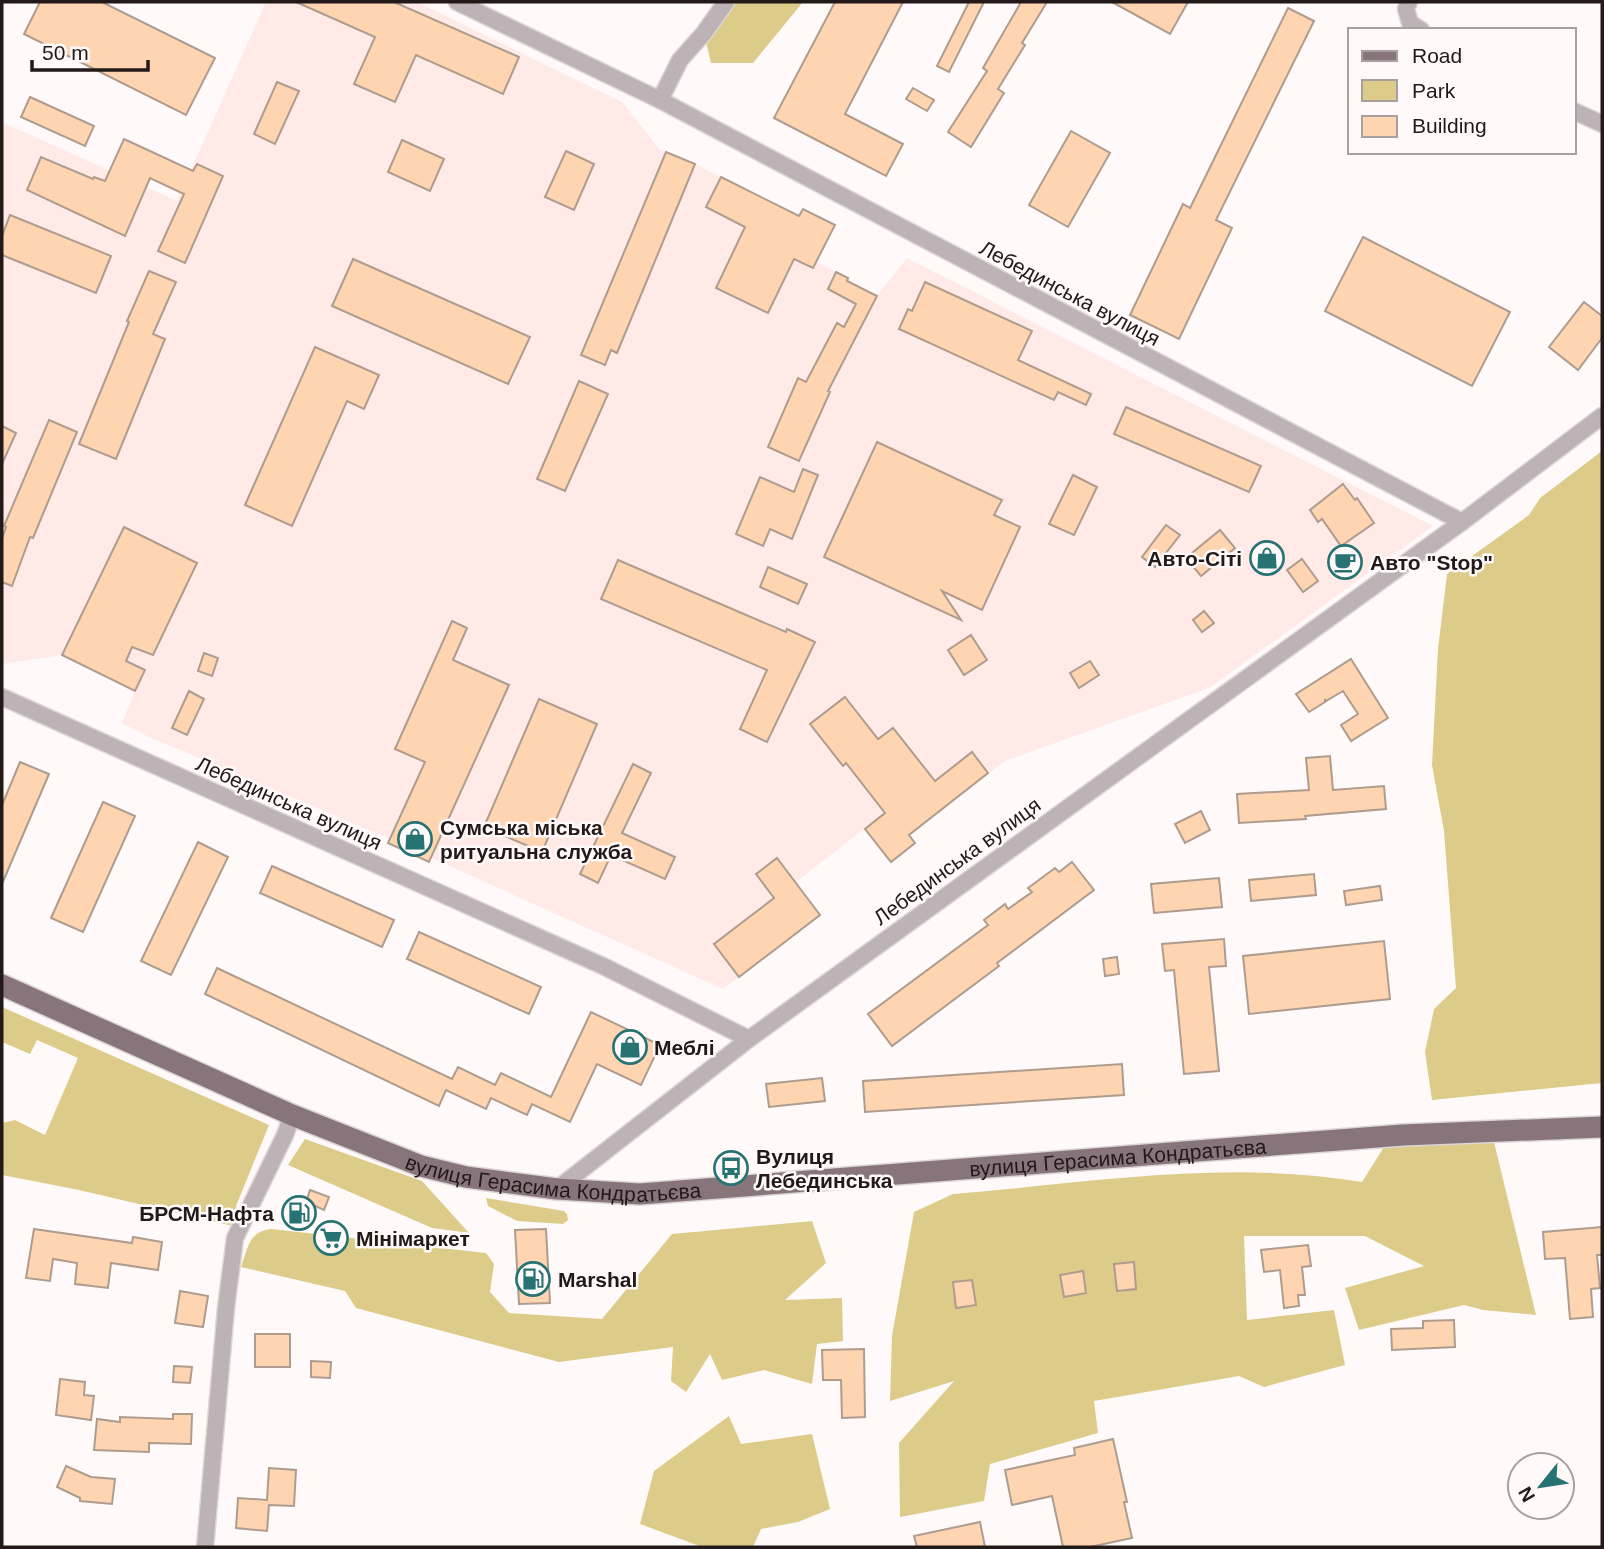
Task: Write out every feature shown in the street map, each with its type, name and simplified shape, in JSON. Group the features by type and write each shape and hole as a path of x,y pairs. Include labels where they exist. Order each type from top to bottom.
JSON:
{"main road":[{"name":"вулиця Герасима Кондратьєва","path":"2,985 292,1115 421,1166 466,1177 557,1189 640,1194 1403,1135 1602,1127"}],"street":[{"name":"Лебединська вулиця","path":"457,2 660,100 1462,522"},
{"path":"660,100 680,60 726,2"},
{"path":"1409,2 1406,9 1410,23 1418,28"},
{"path":"1576,112 1602,124"},
{"name":"Лебединська вулиця","path":"557,1189 749,1039 1462,522 1602,416"},
{"name":"Лебединська вулиця","path":"2,697 590,960 749,1039"},
{"path":"205,1547 226,1308 235,1238 292,1115"}],"shaded area":[{"path":"266,2 417,2 622,102 660,150 695,164 799,216 803,209 835,225 817,262 863,289 877,296 907,258 1433,526 1209,688 1005,761 909,835 915,843 891,862 864,829 796,882 820,915 723,989 378,834 147,736 122,723 135,691 62,655 2,664 2,122 177,201"}],"green space":[{"path":"726,2 803,2 753,63 711,63 704,33"},
{"path":"1602,451 1602,1083 1432,1100 1425,1052 1434,1009 1456,988 1444,831 1432,765 1438,649 1447,574 1529,515 1540,498"},
{"path":"2,1007 269,1125 236,1206 238,1215 233,1226 2,1175 2,1123 15,1120 45,1135 78,1058 37,1040 30,1054 2,1042"},
{"path":"1493,1138 1536,1315 1483,1310 1464,1305 1359,1330 1345,1288 1424,1266 1365,1236 1244,1236 1247,1320 1334,1310 1345,1365 1264,1387 1239,1376 1094,1401 1098,1433 990,1464 984,1501 900,1517 899,1443 954,1381 890,1401 892,1336 914,1212 953,1194 1158,1175 1260,1173 1311,1175 1362,1182 1384,1147"},
{"path":"305,1139 422,1181 469,1233 432,1228 288,1165"},
{"path":"486,1198 564,1211 568,1220 563,1224 517,1221 488,1206"},
{"path":"812,1221 826,1263 785,1300 842,1298 843,1341 817,1344 812,1384 764,1370 722,1380 710,1354 686,1392 671,1381 673,1347 559,1362 356,1308 345,1291 241,1267 253,1237 271,1229 486,1253 494,1264 490,1292 509,1313 602,1319 672,1234"},
{"path":"729,1416 741,1444 812,1434 830,1509 798,1522 761,1529 753,1547 702,1547 640,1524 654,1471"}],"building":[{"path":"40,2 102,2 215,58 186,115 24,34"},
{"path":"296,2 394,2 519,57 503,94 416,55 395,102 354,84 375,37"},
{"path":"835,2 903,2 845,114 903,144 886,176 774,118"},
{"path":"969,2 984,2 949,72 937,66"},
{"path":"1021,2 1047,2 998,89 1004,93 971,147 948,132 987,71 983,68"},
{"path":"1112,2 1188,2 1170,34"},
{"path":"1288,8 1314,21 1216,220 1232,228 1179,339 1130,315 1183,204 1190,208"},
{"path":"277,82 299,91 275,144 254,134"},
{"path":"913,88 934,100 927,111 906,99"},
{"path":"30,97 94,126 85,146 21,117"},
{"path":"1071,131 1110,153 1068,227 1029,205"},
{"path":"124,139 193,171 197,164 223,176 185,263 158,251 184,194 150,178 125,236 27,190 41,157 93,179 94,177 105,181"},
{"path":"402,140 444,159 430,191 388,172"},
{"path":"566,151 594,164 574,210 545,197"},
{"path":"666,152 695,164 617,353 611,350 605,365 581,355"},
{"path":"721,177 799,216 803,209 835,225 813,268 794,259 768,313 716,288 745,227 706,207"},
{"path":"10,215 111,256 96,293 2,255 2,236"},
{"path":"1363,237 1510,312 1472,386 1325,311"},
{"path":"353,259 530,337 508,384 332,306"},
{"path":"149,271 176,282 153,334 165,339 116,459 79,444"},
{"path":"836,272 848,278 847,281 877,296 828,391 830,392 799,461 768,447 798,378 806,382 837,323 844,327 856,304 828,289"},
{"path":"925,282 1032,331 1018,360 1091,394 1086,405 1058,392 1054,400 899,329 908,309 912,311"},
{"path":"1584,302 1602,316 1602,338 1578,370 1549,347"},
{"path":"315,347 379,375 364,409 347,401 292,526 245,505"},
{"path":"579,381 608,394 565,491 537,479"},
{"path":"1126,407 1261,466 1249,492 1114,434"},
{"path":"49,420 77,432 33,538 30,537 12,586 2,582 4,526"},
{"path":"2,426 16,433 2,464"},
{"path":"877,442 1002,500 994,515 1020,527 982,610 942,591 961,620 824,557"},
{"path":"803,469 818,475 792,539 770,529 763,546 736,534 760,477 794,492"},
{"path":"1073,475 1097,487 1074,535 1049,524"},
{"path":"1343,484 1355,500 1357,498 1374,523 1341,546 1322,519 1318,522 1310,510"},
{"path":"1166,525 1180,535 1155,567 1142,557"},
{"path":"124,527 197,563 153,655 132,647 126,661 145,670 135,691 62,655"},
{"path":"1220,530 1235,548 1201,576 1186,558"},
{"path":"1302,559 1318,581 1303,592 1287,570"},
{"path":"618,560 815,642 767,742 740,729 767,670 601,599"},
{"path":"768,567 807,584 798,604 760,587"},
{"path":"1204,611 1214,623 1202,632 1193,620"},
{"path":"452,621 467,628 453,660 509,685 429,862 388,843 425,762 395,749"},
{"path":"971,635 987,660 964,675 948,650"},
{"path":"204,653 218,658 212,676 198,671"},
{"path":"1351,659 1388,718 1351,741 1341,725 1358,714 1343,691 1326,701 1325,699 1325,702 1309,712 1296,694"},
{"path":"1090,661 1099,675 1079,688 1070,673"},
{"path":"189,691 204,699 187,735 172,728"},
{"path":"845,697 878,739 893,728 935,781 972,752 988,773 909,835 915,843 891,862 865,829 885,813 846,763 843,766 810,724"},
{"path":"539,699 597,724 542,852 484,827"},
{"path":"1330,756 1333,790 1384,786 1386,809 1305,816 1306,819 1239,823 1237,794 1309,790 1306,758"},
{"path":"20,762 49,774 2,884 2,805"},
{"path":"633,764 651,773 622,833 675,857 665,879 611,855 598,883 580,874"},
{"path":"103,802 135,816 83,932 51,918"},
{"path":"1201,811 1210,830 1185,843 1175,824"},
{"path":"198,842 228,857 171,975 141,961"},
{"path":"777,858 820,915 739,977 714,944 774,898 756,874"},
{"path":"1072,862 1094,890 892,1046 868,1014 988,925 984,920 1005,904 1008,909 1032,892 1028,888 1055,868 1059,872"},
{"path":"272,866 394,920 382,947 260,893"},
{"path":"1314,874 1316,895 1251,901 1249,880"},
{"path":"1219,878 1222,907 1154,913 1151,884"},
{"path":"1380,886 1382,900 1346,905 1344,891"},
{"path":"419,932 541,987 529,1014 407,959"},
{"path":"1224,939 1226,966 1209,967 1219,1071 1184,1074 1174,970 1165,971 1162,944"},
{"path":"1384,941 1390,999 1249,1014 1243,956"},
{"path":"1117,957 1119,974 1105,976 1103,959"},
{"path":"217,968 452,1079 458,1067 495,1085 501,1073 551,1097 591,1012 660,1045 641,1085 597,1064 570,1122 532,1104 527,1115 491,1098 486,1109 446,1090 439,1106 205,994"},
{"path":"1122,1064 1124,1095 865,1112 863,1081"},
{"path":"822,1078 825,1101 769,1107 766,1084"},
{"path":"310,1190 329,1197 324,1210 306,1202"},
{"name":"БРСМ-Нафта","path":"290,1201 313,1210 308,1224 285,1215"},
{"path":"1602,1227 1602,1255 1597,1255 1600,1288 1591,1289 1593,1317 1570,1319 1565,1258 1545,1259 1543,1232"},
{"path":"34,1229 132,1243 133,1237 162,1242 158,1270 111,1263 108,1288 75,1284 77,1263 53,1259 50,1281 26,1278"},
{"name":"Marshal","path":"546,1229 550,1303 519,1304 515,1230"},
{"path":"1308,1245 1311,1266 1302,1267 1305,1295 1298,1295 1299,1306 1284,1308 1280,1270 1264,1272 1261,1250"},
{"path":"1134,1262 1136,1289 1117,1291 1114,1264"},
{"path":"1083,1271 1086,1293 1064,1297 1060,1275"},
{"path":"972,1280 976,1305 956,1308 953,1282"},
{"path":"180,1291 208,1296 203,1327 175,1323"},
{"path":"1454,1320 1455,1347 1392,1350 1391,1329 1423,1328 1423,1321"},
{"path":"255,1334 290,1334 290,1367 255,1367"},
{"path":"864,1349 865,1417 842,1418 841,1380 823,1380 822,1350"},
{"path":"311,1361 331,1362 330,1378 311,1377"},
{"path":"174,1366 192,1367 190,1383 173,1382"},
{"path":"60,1379 85,1382 84,1395 94,1396 91,1420 56,1415"},
{"path":"173,1414 192,1414 191,1444 149,1443 149,1452 94,1450 97,1419 120,1422 120,1417 173,1419"},
{"path":"1113,1439 1132,1538 1090,1547 1063,1547 1052,1496 1012,1505 1005,1470 1075,1455 1074,1448"},
{"path":"66,1466 91,1477 115,1479 112,1504 80,1501 80,1498 57,1487"},
{"path":"269,1468 296,1470 294,1506 269,1505 267,1531 236,1528 238,1498 267,1500"},
{"path":"980,1522 985,1547 917,1547 914,1536"}],"place":[{"name":"Авто-Сіті","path":"1267,558"},
{"name":"Авто \"Stop\"","path":"1345,562"},
{"name":"Сумська міська ритуальна служба","path":"415,839"},
{"name":"Меблі","path":"630,1047"},
{"name":"Вулиця Лебединська","path":"731,1168"},
{"name":"БРСМ-Нафта","path":"299,1213"},
{"name":"Мінімаркет","path":"331,1238"},
{"name":"Marshal","path":"533,1279"}]}
